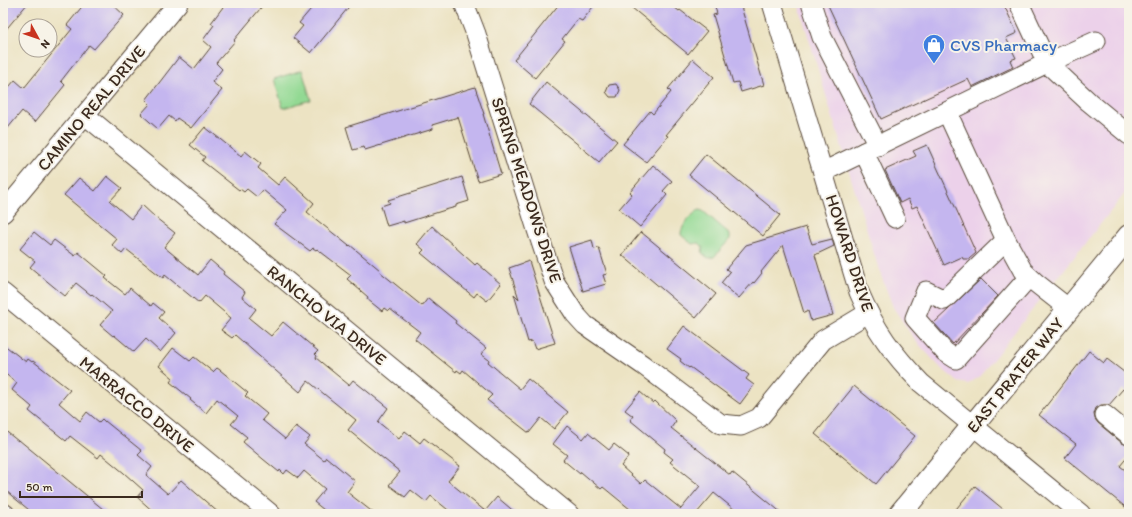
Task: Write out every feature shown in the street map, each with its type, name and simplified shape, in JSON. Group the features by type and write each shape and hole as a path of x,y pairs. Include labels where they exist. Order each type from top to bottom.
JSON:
{"main road":[{"name":"EAST PRATER WAY","path":"900,514 1129,236"}],"street":[{"name":"CAMINO REAL DRIVE","path":"3,213 178,3"},
{"name":"SPRING MEADOWS DRIVE","path":"464,3 476,34 534,223 554,281 575,314 585,325 643,364 721,424 741,426 759,418 823,340 868,313"},
{"name":"HOWARD DRIVE","path":"772,3 860,292 868,313 884,340 901,362 921,383 1081,514"},
{"path":"811,3 822,37 871,149 895,218"},
{"path":"1019,3 1047,63 1089,102 1127,128"},
{"path":"823,172 1047,63 1096,41"},
{"path":"947,112 1006,240 1023,271 1069,309"},
{"name":"RANCHO VIA DRIVE","path":"85,115 569,514"},
{"path":"1006,240 944,300 926,291 915,318 945,352 956,359 1029,277"},
{"name":"MARRACCO DRIVE","path":"3,293 271,514"},
{"path":"1105,414 1129,435"}],"shaded area":[{"path":"798,3 1129,3 1129,188 979,377 968,384 958,382 940,367 914,339 893,307 879,270"}],"green space":[{"path":"302,70 311,100 283,108 274,79"},
{"path":"699,210 703,211 730,234 730,239 714,257 708,258 702,253 703,247 699,243 692,244 681,235 682,228 687,221"}],"building":[{"path":"9,3 28,3 3,33 3,10"},
{"path":"85,3 111,3 124,15 94,49 89,45 61,81 65,85 35,122 22,111 3,134 3,94 15,80 24,88 48,58 58,58 58,46 72,29 67,25"},
{"path":"226,3 265,3 216,63 222,69 212,82 222,90 191,128 177,118 175,121 169,116 158,129 141,114 150,104 146,100 179,57 194,69 211,47 203,40 214,25 211,23"},
{"path":"316,3 352,3 311,53 293,38 303,26 299,23"},
{"path":"560,3 596,3 582,21 578,19 562,39 565,41 535,78 514,60"},
{"path":"626,3 669,3 707,31 688,54"},
{"path":"714,3 740,3 764,85 741,92 738,82 733,83 713,15 717,14"},
{"name":"CVS Pharmacy","path":"827,3 1003,3 1017,33 1006,38 1016,58 1010,60 1013,67 972,87 968,79 881,119"},
{"path":"693,59 714,77 666,135 668,136 646,162 623,144 650,111 653,114 671,92 668,89"},
{"path":"546,82 617,141 599,162 529,104"},
{"path":"616,84 620,90 617,97 610,97 606,92 609,85"},
{"path":"475,87 501,174 478,181 458,117 432,125 433,129 365,150 364,147 353,150 346,127"},
{"path":"205,127 241,156 245,151 261,164 258,168 278,185 285,177 314,203 307,212 349,246 350,245 422,306 428,298 456,321 455,323 486,348 481,354 489,360 488,362 520,389 528,379 568,412 554,429 541,418 529,433 487,400 492,395 463,370 461,373 457,370 456,372 415,339 420,332 390,309 388,311 384,308 382,311 367,299 368,297 347,279 351,275 317,249 316,250 313,248 310,251 274,224 287,210 263,190 257,197 247,189 244,192 240,189 239,190 202,161 205,157 190,145"},
{"path":"927,145 976,253 969,259 963,259 962,257 944,265 917,206 912,208 908,199 900,203 885,170 916,156 913,151"},
{"path":"706,154 780,215 763,236 689,175"},
{"path":"653,165 672,181 663,191 667,195 640,227 619,209 632,194 630,192"},
{"path":"107,176 122,188 110,201 131,219 142,205 175,233 164,247 198,275 210,260 224,272 223,274 245,292 242,297 256,309 249,318 271,336 283,322 318,351 315,354 317,356 316,358 349,385 353,380 388,408 378,422 399,439 405,431 420,443 424,438 460,466 448,481 485,511 497,497 517,514 453,514 431,496 426,502 411,490 405,497 389,485 400,472 348,430 356,420 308,381 300,392 235,335 232,338 221,330 231,318 205,296 199,303 165,275 163,278 126,249 122,254 112,245 117,239 64,195 79,178 95,191"},
{"path":"462,177 469,201 456,205 456,207 404,223 404,221 387,226 381,206 390,203 388,200"},
{"path":"432,226 475,265 477,263 501,284 487,301 477,293 474,297 421,253 424,250 417,244"},
{"path":"806,227 812,244 832,239 834,246 815,255 833,315 811,321 808,311 804,313 783,245 754,283 753,282 739,298 721,283 730,272 726,269 746,245"},
{"path":"34,232 50,245 54,240 75,256 78,252 107,276 105,278 125,294 130,288 151,306 153,303 164,312 159,318 176,333 160,352 146,339 134,352 100,325 112,311 92,294 91,295 76,283 65,296 30,267 35,261 20,249"},
{"path":"641,232 716,294 696,318 622,255"},
{"path":"592,240 594,249 599,248 607,274 603,275 606,284 583,291 569,247"},
{"path":"529,261 555,343 535,349 532,341 528,342 514,294 519,299 509,268"},
{"path":"981,279 998,296 953,344 934,323"},
{"path":"684,326 749,375 746,379 754,385 740,404 690,367 689,368 680,361 681,359 667,349"},
{"path":"3,344 26,362 28,359 32,362 33,361 70,390 59,403 80,421 87,412 99,422 102,419 142,451 138,455 152,467 146,475 168,494 181,480 220,514 156,514 137,497 143,490 101,454 98,458 70,436 66,441 29,411 32,407 12,390 17,383 3,372"},
{"path":"173,348 190,361 194,357 213,372 217,368 220,370 248,393 245,396 267,414 262,420 285,439 296,426 310,437 304,444 324,460 326,457 355,481 347,492 375,514 329,514 314,502 325,489 304,471 298,478 287,470 284,474 280,470 279,472 263,459 243,442 247,437 231,424 238,416 217,399 206,413 170,382 173,378 159,366"},
{"path":"1089,351 1104,363 1107,359 1129,376 1129,395 1123,389 1109,405 1101,405 1096,408 1094,414 1098,423 1122,443 1129,446 1129,455 1120,466 1129,473 1129,510 1065,458 1076,444 1039,415"},
{"path":"854,386 915,436 876,484 815,434"},
{"path":"640,392 653,403 655,401 676,421 671,428 730,475 732,472 783,514 740,514 714,493 696,514 636,514 603,487 601,489 581,472 580,474 563,460 567,455 553,444 567,426 583,439 588,433 609,450 614,444 629,456 621,466 641,484 645,480 681,509 700,486 670,462 673,459 664,452 665,449 630,420 633,416 625,410"},
{"path":"3,429 18,441 19,440 109,514 34,514 3,488"},
{"path":"975,486 1009,514 952,514"}],"place":[{"name":"CVS Pharmacy","path":"934,64"}]}
